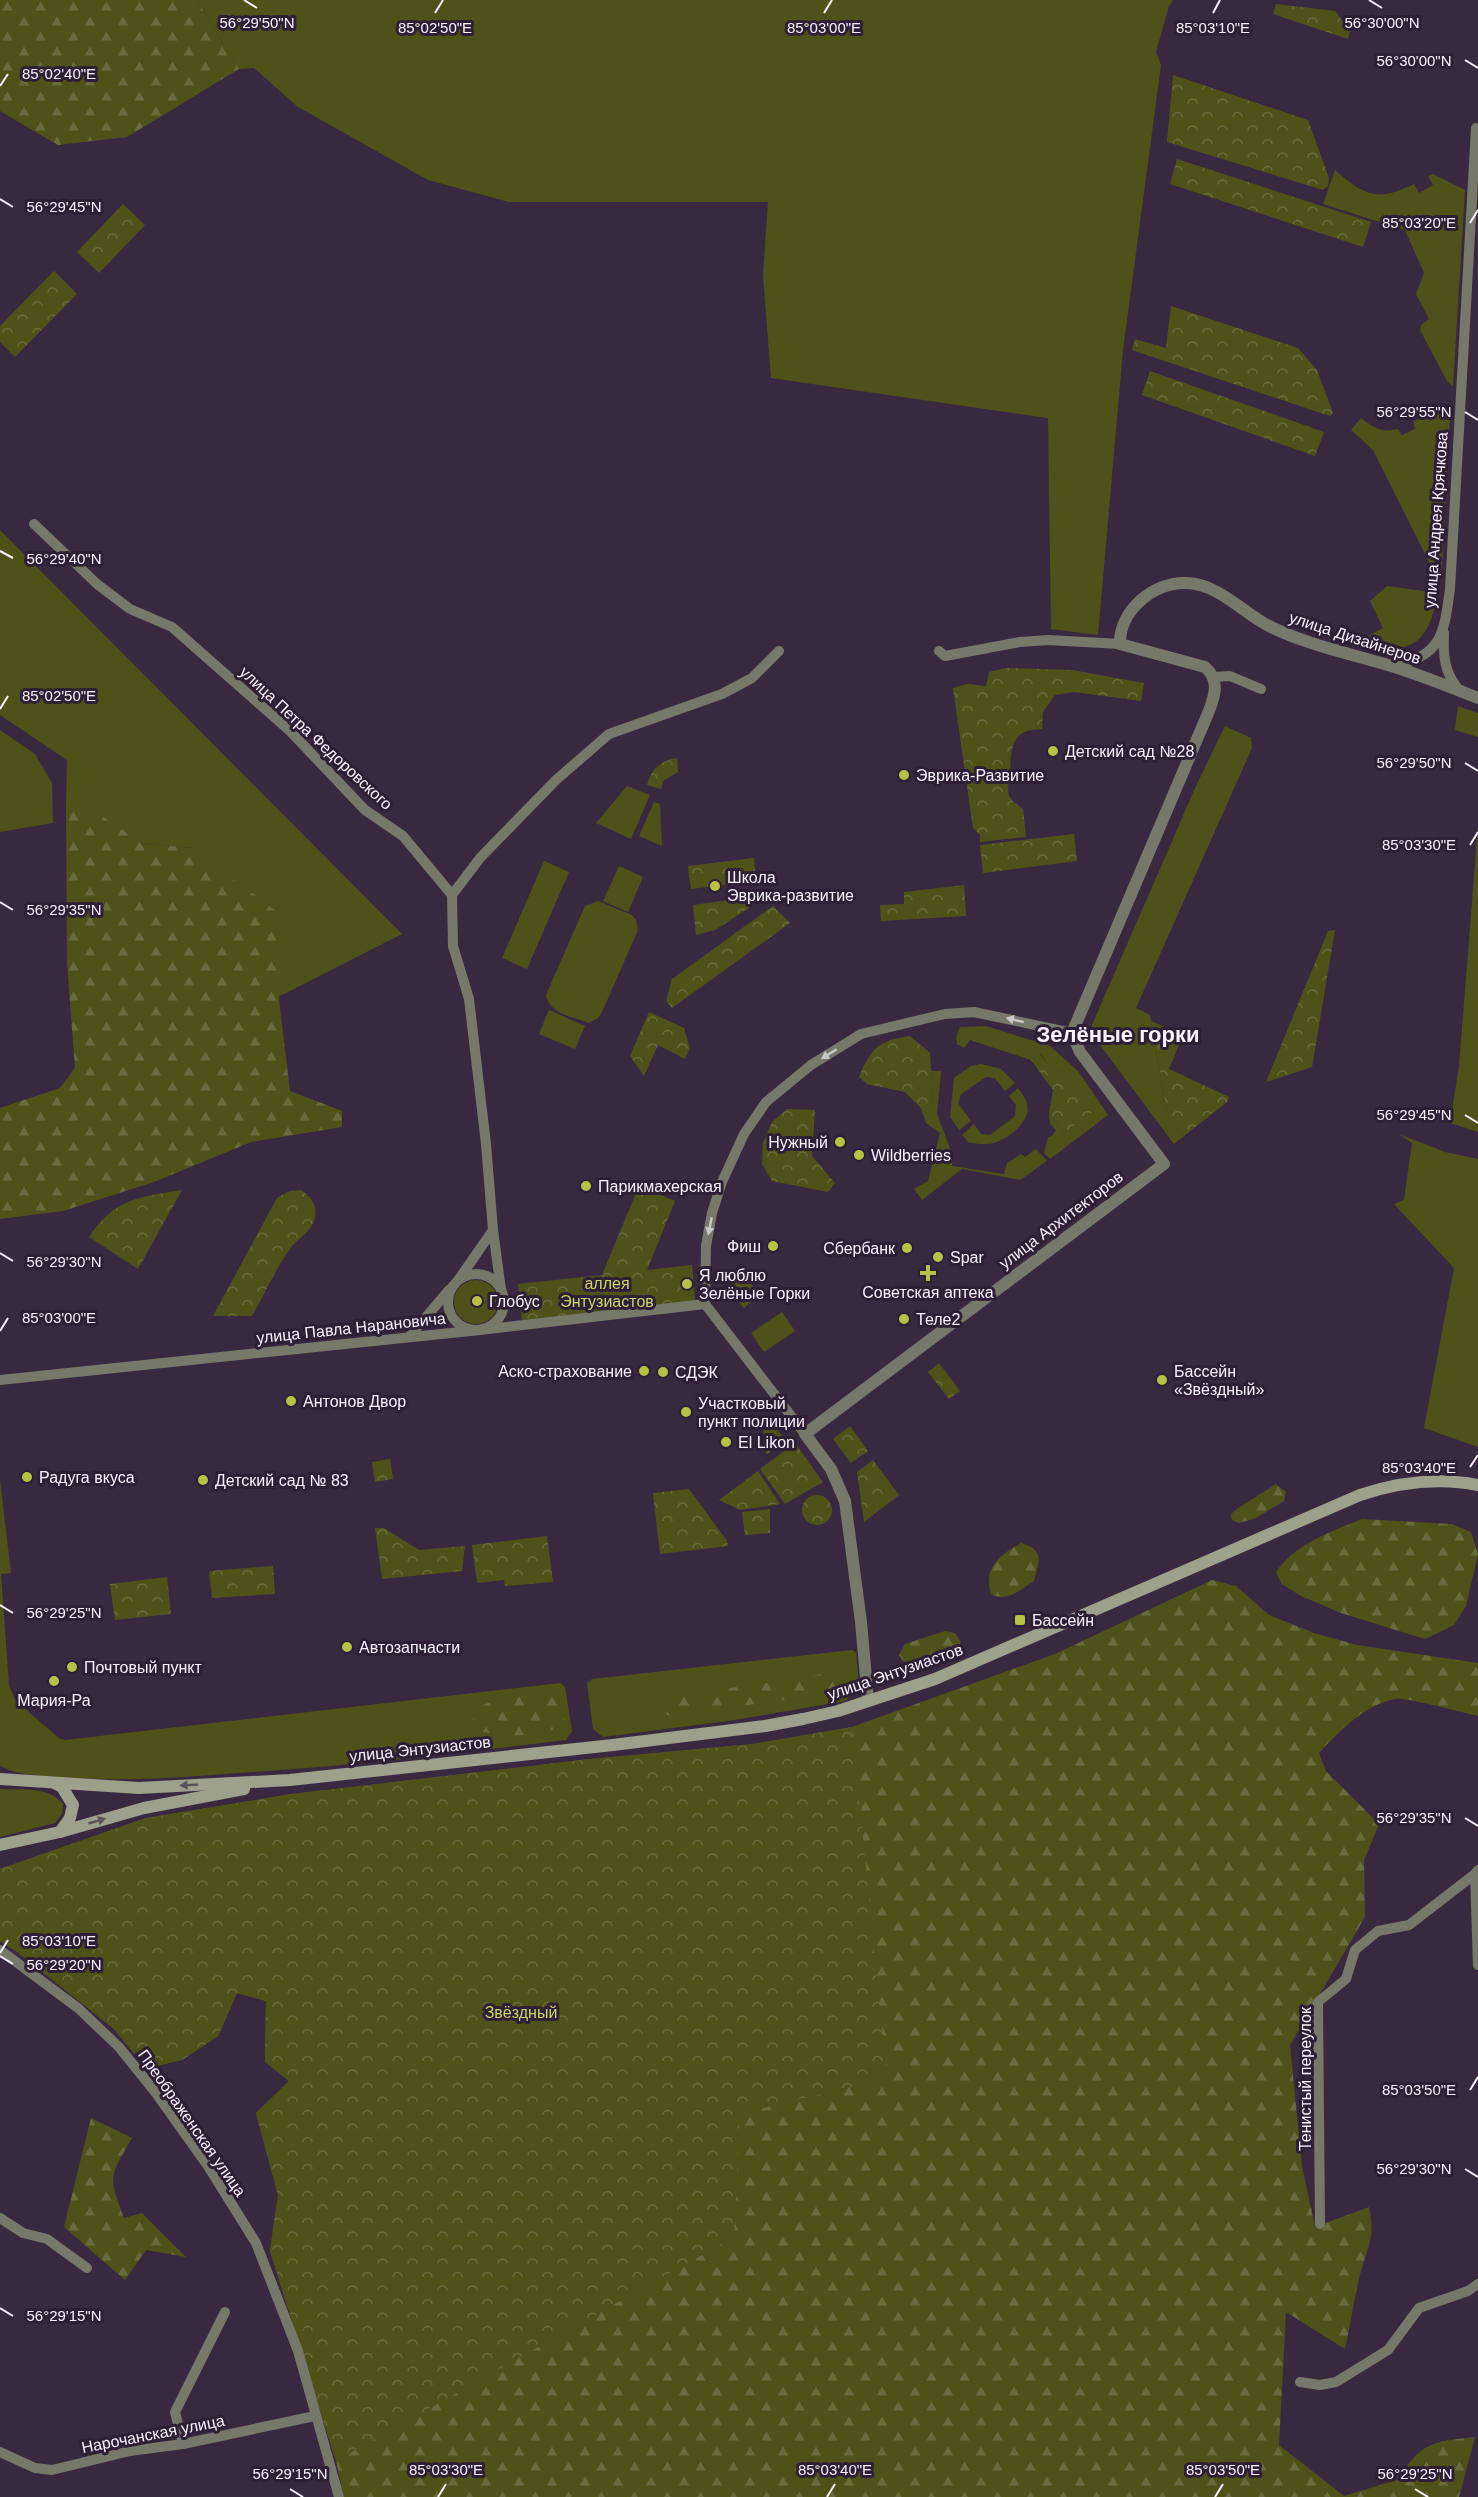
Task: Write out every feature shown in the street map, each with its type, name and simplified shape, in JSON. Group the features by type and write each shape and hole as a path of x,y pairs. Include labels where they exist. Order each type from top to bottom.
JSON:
{"main road":[{"name":"улица Энтузиастов","path":"0,1779 139,1788 290,1780 765,1726 838,1711 935,1679 1359,1495 1396,1485 1423,1481 1455,1480 1478,1485"},
{"name":"улица Энтузиастов","path":"0,1845 60,1832 144,1808 290,1780"},
{"path":"53,1783 62,1787 73,1805 70,1818 60,1832"}],"street":[{"name":"улица Андрея Крячкова","path":"1391,666 1422,658 1438,640 1445,627 1450,589 1476,128"},
{"name":"улица Петра Федоровского","path":"34,524 97,584 130,609 172,627 290,731 365,810 403,836 452,895"},
{"name":"улица Дизайнеров","path":"1120,644 1123,626 1137,605 1148,594 1171,583 1189,583 1208,587 1276,629 1391,666 1478,698"},
{"path":"1445,627 1443,652 1445,668 1449,679 1459,690"},
{"path":"868,1700 861,1622 845,1501 831,1469 705,1304 706,1246 712,1213 722,1182 744,1134 766,1102 810,1065 861,1034 945,1014 974,1011 1072,1032 1216,694 1213,677 1205,667 1120,644 1048,640 1020,642 945,656 939,651"},
{"path":"504,1327 469,999 453,946 452,895 480,858 556,780 609,734 722,693 752,678 779,651"},
{"path":"1213,677 1230,676 1261,689"},
{"name":"улица Архитекторов","path":"805,1434 1164,1164 1080,1052 1072,1032"},
{"path":"410,1336 455,1283 493,1230"},
{"path":"501,1290 494,1280 482,1274 470,1274 455,1283 447,1302 452,1318 464,1328 480,1330 492,1325 503,1309"},
{"name":"улица Павла Нарановича","path":"0,1380 705,1304"},
{"path":"1477,1872 1478,1965"},
{"name":"Тенистый переулок","path":"1320,2224 1318,2002 1346,1979 1354,1950 1377,1931 1409,1925 1477,1872"},
{"name":"Преображенская улица","path":"0,1950 78,2008 119,2047 156,2093 208,2166 255,2244 298,2351 339,2497"},
{"path":"0,2218 23,2233 47,2239 87,2268"},
{"path":"1300,2382 1320,2385 1336,2382 1388,2350 1419,2308 1468,2291 1478,2284"},
{"path":"183,2444 175,2412 225,2312"},
{"name":"Нарочанская улица","path":"0,2452 35,2468 51,2470 130,2451 183,2444 315,2416"}],"green space":[{"path":"0,0 197,0 239,69 127,137 58,145 0,111"},
{"path":"197,0 1173,0 1169,6 1156,52 1161,65 1123,350 1098,635 1051,629 1048,418 771,378 763,275 768,202 509,202 428,180 298,107 254,68 239,69"},
{"path":"1276,4 1335,11 1350,31 1348,39 1273,14"},
{"path":"1173,75 1308,120 1329,178 1328,186 1323,190 1167,142"},
{"path":"1177,159 1371,222 1363,247 1170,184"},
{"path":"1335,170 1355,186 1372,194 1391,193 1414,184 1419,193 1433,185 1428,176 1433,174 1465,190 1453,386 1447,381 1420,330 1421,325 1429,319 1416,294 1424,273 1405,230 1323,204"},
{"path":"123,204 145,225 99,273 77,252"},
{"path":"54,271 77,294 15,357 0,342 0,326"},
{"path":"1171,306 1298,348 1317,370 1333,413 1330,416 1132,350 1135,339 1166,348"},
{"path":"1150,371 1324,432 1315,456 1142,395"},
{"path":"1430,412 1450,417 1442,565 1439,574 1430,575 1431,566 1373,450 1351,430 1361,418 1378,429 1398,429 1402,435 1415,429 1413,422"},
{"path":"0,530 402,934 278,997 277,983 193,848 142,843 78,801 66,804 67,760 0,715"},
{"path":"1387,586 1437,593 1429,625 1422,636 1403,648 1390,649 1358,641 1383,628 1370,601"},
{"path":"1006,668 1072,670 1144,683 1141,701 1074,692 1055,695 1043,712 1042,729 1024,732 1019,736 1011,754 1008,793 1012,800 1023,809 1026,837 980,842 980,835 973,828 953,688 967,684 986,686 989,672"},
{"path":"1458,706 1478,713 1478,737 1455,730"},
{"path":"1225,726 1251,738 1252,748 1136,1008 1150,1015 1167,1114 1184,1136 1174,1144 1097,1041 1092,1025 1196,786"},
{"path":"0,730 35,754 52,783 53,823 0,832"},
{"path":"677,758 678,772 663,781 661,789 647,785 651,774 658,766"},
{"path":"627,786 650,795 631,839 596,823"},
{"path":"78,800 142,843 193,848 277,912 277,983 290,1091 342,1111 342,1127 251,1142 154,1182 63,1211 0,1219 0,1108 60,1088 75,1068 67,963 66,804"},
{"path":"654,802 660,804 662,846 639,836"},
{"path":"1478,827 1478,1132 1450,1123 1459,1066"},
{"path":"1074,834 1077,861 983,873 980,845"},
{"path":"754,858 756,881 691,889 688,866"},
{"path":"544,861 569,872 527,969 502,958"},
{"path":"619,866 643,877 628,912 603,901"},
{"path":"964,885 966,916 881,921 880,905 904,904 904,892"},
{"path":"750,897 752,906 715,930 696,935 693,905"},
{"path":"598,901 632,915 636,920 638,930 602,1012 598,1018 589,1023 557,1011 552,1007 546,995 585,906"},
{"path":"773,906 790,923 672,1008 666,1001 672,979"},
{"path":"1335,930 1312,1067 1266,1082 1328,931"},
{"path":"549,1010 585,1026 575,1049 539,1034"},
{"path":"649,1012 684,1028 690,1048 685,1059 658,1045 644,1076 630,1056"},
{"path":"1151,1021 1183,1035 1169,1069 1229,1097 1227,1102 1184,1136 1167,1114"},
{"path":"986,1026 1050,1046 1078,1071 1108,1115 1050,1159 1044,1153 1048,1137 1052,1136 1056,1130 1050,1124 1049,1113 1064,1133 1060,1069 1055,1074 1040,1053 1031,1060 970,1040 964,1048 957,1044 956,1038 960,1027"},
{"path":"910,1036 930,1053 933,1102 921,1108 905,1092 867,1084 859,1077 877,1047 890,1040"},
{"path":"1039,1053 1055,1073 1061,1069 1093,1112 1064,1133 1049,1113 1053,1090 1031,1060"},
{"path":"981,1064 1001,1069 1015,1083 1005,1091 995,1078 986,1077 961,1094 958,1103 971,1121 959,1130 950,1117 954,1078 971,1066"},
{"path":"931,1071 941,1071 937,1114 951,1151 952,1166 1004,1174 1007,1163 1021,1154 1025,1157 1036,1149 1047,1161 1020,1180 962,1169 922,1200 914,1189 928,1181 940,1133 926,1123 921,1108 933,1102"},
{"path":"1018,1088 1028,1107 1021,1125 1005,1138 993,1143 968,1142 962,1135 974,1124 981,1134 990,1135 1015,1116 1016,1105 1009,1096"},
{"path":"787,1109 815,1110 812,1156 835,1183 828,1192 772,1181 762,1164 763,1143 772,1122"},
{"path":"1399,1134 1445,1152 1478,1159 1478,1447 1424,1428 1454,1268 1394,1204 1404,1200 1412,1143"},
{"name":"аллея Энтузиастов","path":"639,1186 675,1201 647,1270 692,1265 695,1301 522,1320 518,1284 602,1275"},
{"path":"182,1190 138,1269 89,1237 108,1214 129,1201"},
{"path":"301,1190 314,1205 314,1222 287,1253 252,1316 213,1316 277,1198 290,1191"},
{"path":"742,1273 760,1295 744,1308 726,1287"},
{"path":"476,1280 492,1286 498,1302 492,1318 476,1324 460,1318 454,1302 460,1286"},
{"path":"782,1312 795,1331 764,1352 751,1333"},
{"path":"939,1363 960,1391 949,1399 928,1372"},
{"path":"773,1424 785,1440 767,1454 763,1431"},
{"path":"850,1426 868,1451 851,1463 833,1439"},
{"path":"795,1443 823,1482 785,1504 760,1469"},
{"path":"390,1459 393,1479 375,1482 372,1462"},
{"path":"873,1460 899,1495 864,1522 857,1472"},
{"path":"758,1471 780,1504 740,1510 719,1500"},
{"path":"0,1480 11,1573 1,1574 9,1685 15,1700 60,1739 561,1683 565,1687 572,1731 566,1740 491,1749 342,1765 174,1778 104,1779 29,1775 0,1766"},
{"path":"1276,1484 1286,1492 1284,1501 1256,1518 1239,1523 1232,1520 1231,1514 1237,1509"},
{"path":"689,1489 727,1541 728,1546 660,1554 653,1493"},
{"path":"817,1495 827,1500 832,1510 827,1520 817,1525 807,1520 802,1510 807,1500"},
{"path":"770,1509 770,1533 745,1535 742,1512"},
{"path":"1362,1519 1452,1524 1471,1532 1478,1554 1466,1606 1454,1625 1425,1639 1341,1613 1301,1596 1282,1584 1276,1572 1293,1554 1315,1540"},
{"path":"375,1528 384,1528 419,1550 465,1546 462,1571 382,1579"},
{"path":"547,1536 553,1582 505,1586 504,1580 477,1583 472,1545"},
{"path":"1021,1543 1034,1549 1037,1553 1038,1562 1034,1581 1008,1596 991,1594 989,1576 991,1569 1000,1557"},
{"path":"273,1566 275,1594 212,1598 209,1571"},
{"path":"167,1577 171,1614 115,1620 110,1584"},
{"path":"1212,1580 1236,1586 1269,1615 1314,1633 1357,1645 1478,1663 1478,1716 1395,1699 1363,1713 1319,1753 1326,1771 1379,1824 1364,1860 1365,1917 1290,2045 1302,2166 1315,2227 1369,2207 1371,2233 1345,2349 1286,2312 1279,2445 1344,2496 1400,2479 1414,2457 1430,2446 1439,2442 1475,2437 1459,2497 344,2497 336,2461 270,2251 278,2195 256,2113 289,2081 265,2062 266,2001 237,1993 218,2036 182,2060 146,2068 114,2029 20,1954 0,1941 0,1869 146,1818 292,1794 590,1759 753,1744 852,1727 1055,1654"},
{"path":"945,1631 955,1633 961,1642 956,1652 917,1670 907,1667 899,1655 905,1644"},
{"path":"852,1650 856,1653 859,1684 846,1701 728,1721 603,1737 593,1729 587,1683 592,1679"},
{"path":"827,1673 837,1675 847,1682 833,1693 670,1716 656,1710 657,1703 663,1697"},
{"path":"550,1695 561,1702 565,1719 560,1728 529,1735 501,1735 479,1731 473,1718 475,1711 492,1702 518,1697"},
{"name":"Звёздный","path":"852,1727 887,2078 740,2114 734,2237 336,2461 270,2251 278,2195 256,2113 289,2081 265,2062 266,2001 237,1993 218,2036 182,2060 146,2068 114,2029 20,1954 0,1941 0,1869 146,1818 292,1794 590,1759 753,1744"},
{"path":"0,1789 34,1790 51,1794 63,1804 62,1814 55,1823 0,1837"},
{"path":"91,2118 132,2138 113,2177 115,2193 124,2218 142,2213 186,2257 146,2250 125,2280 64,2227"}],"place":[{"name":"Детский сад №28","path":"1053,751"},
{"name":"Эврика-Развитие","path":"904,775"},
{"name":"Школа Эврика-развитие","path":"715,886"},
{"name":"Нужный","path":"840,1142"},
{"name":"Wildberries","path":"859,1155"},
{"name":"Парикмахерская","path":"586,1186"},
{"name":"Фиш","path":"773,1246"},
{"name":"Сбербанк","path":"907,1248"},
{"name":"Spar","path":"938,1257"},
{"name":"Советская аптека","path":"928,1273"},
{"name":"Я люблю Зелёные Горки","path":"687,1284"},
{"name":"Глобус","path":"477,1301"},
{"name":"Теле2","path":"904,1319"},
{"name":"Аско-страхование","path":"644,1371"},
{"name":"СДЭК","path":"663,1372"},
{"name":"Бассейн «Звёздный»","path":"1162,1380"},
{"name":"Антонов Двор","path":"291,1401"},
{"name":"Участковый пункт полиции","path":"686,1412"},
{"name":"El Likon","path":"726,1442"},
{"name":"Радуга вкуса","path":"27,1477"},
{"name":"Детский сад № 83","path":"203,1480"},
{"name":"Бассейн","path":"1020,1620"},
{"name":"Автозапчасти","path":"347,1647"},
{"name":"Почтовый пункт","path":"72,1667"},
{"name":"Мария-Ра","path":"54,1681"}],"district":[{"name":"Зелёные горки","path":"1118,1034"}]}
